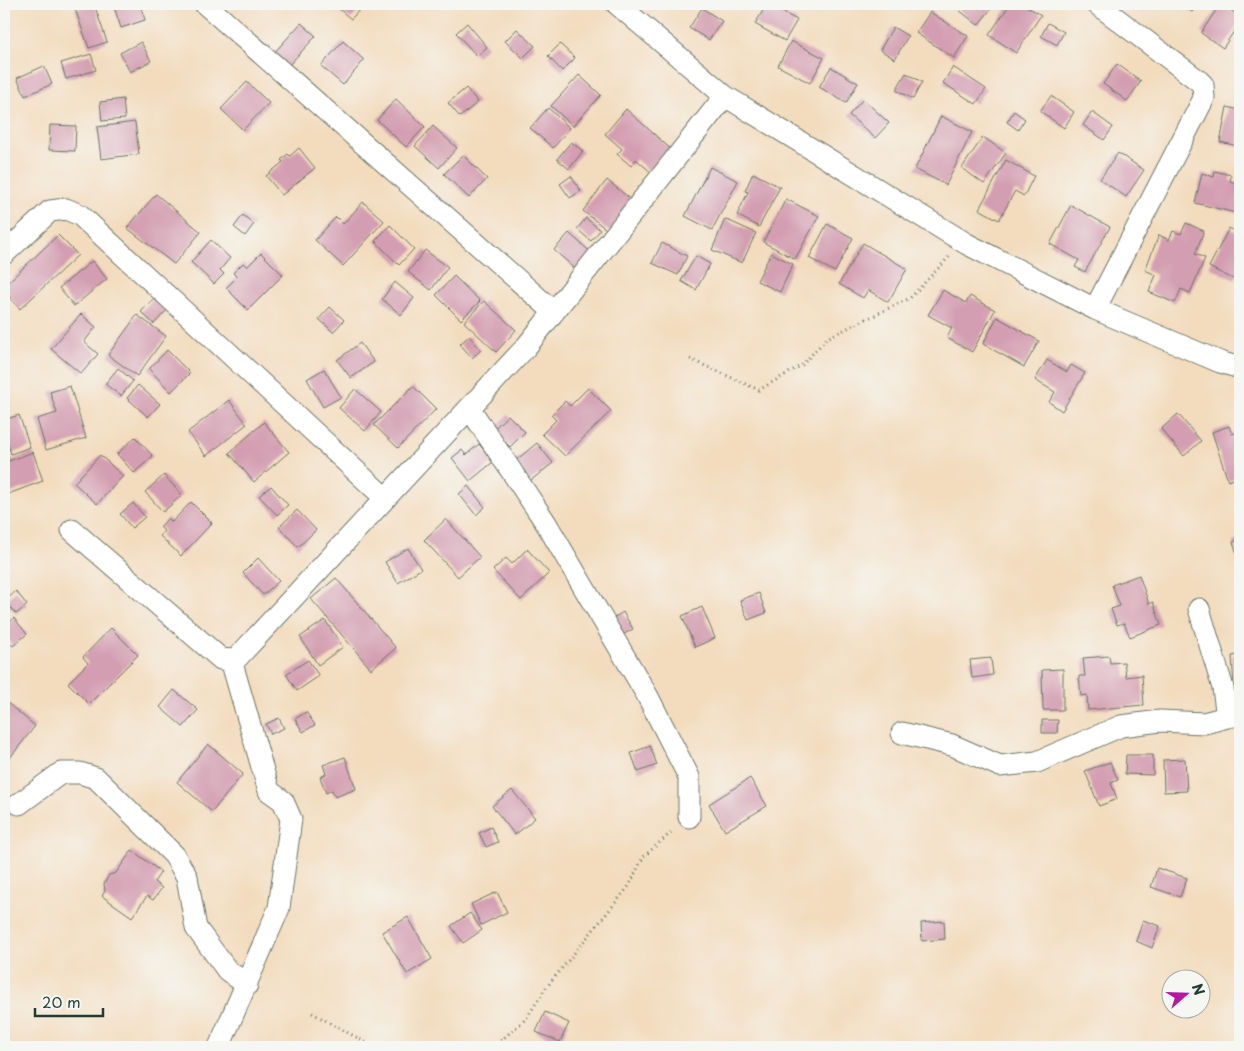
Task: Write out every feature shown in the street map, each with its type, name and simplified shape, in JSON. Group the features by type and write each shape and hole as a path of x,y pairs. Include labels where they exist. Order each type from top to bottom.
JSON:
{"street":[{"path":"205,4 554,312"},
{"path":"617,4 725,96 967,244 1095,310 1220,362 1240,368"},
{"path":"1095,310 1204,98 1205,92 1199,81 1097,4"},
{"path":"72,530 221,659 231,660 238,657 470,409 554,312 725,96"},
{"path":"4,254 50,211 66,209 80,215 386,498"},
{"path":"470,409 546,523 647,695 689,777 688,817"},
{"path":"902,733 952,745 1000,766 1037,762 1121,726 1160,722 1204,723 1234,716 1223,688 1199,609"},
{"path":"219,1047 279,908 290,818 283,801 269,791 231,660"},
{"path":"19,804 62,773 80,773 96,778 174,855 187,877 196,928 227,970 246,985"}],"path":[{"path":"690,359 759,390 802,365 827,338 910,298 929,276 967,244"},
{"path":"493,1047 526,1019 545,989 629,886 643,857 688,817"},
{"path":"312,1013 374,1047"}],"building":[{"path":"94,4 107,42 89,48 75,9"},
{"path":"113,4 140,4 145,20 121,28"},
{"path":"333,4 365,4 351,19"},
{"path":"767,4 797,20 785,41 755,24"},
{"path":"964,4 995,4 978,25 959,10"},
{"path":"1010,4 1023,4 1041,15 1016,53 989,35"},
{"path":"1181,4 1199,4 1192,12"},
{"path":"1220,4 1240,16 1240,22 1223,48 1201,33"},
{"path":"702,8 722,21 709,40 689,28"},
{"path":"930,12 968,36 954,58 916,33"},
{"path":"301,23 316,36 288,66 274,53"},
{"path":"467,23 487,47 477,56 456,33"},
{"path":"1048,23 1064,32 1057,45 1041,36"},
{"path":"893,27 908,36 895,59 880,50"},
{"path":"517,29 535,46 523,58 505,41"},
{"path":"343,41 364,60 343,85 321,66"},
{"path":"791,41 824,58 810,83 778,66"},
{"path":"141,42 151,61 130,72 120,53"},
{"path":"560,44 575,58 562,71 548,56"},
{"path":"91,54 96,70 66,79 61,63"},
{"path":"1117,64 1141,81 1127,101 1103,84"},
{"path":"44,66 52,84 25,96 17,78"},
{"path":"831,67 858,83 846,103 819,87"},
{"path":"953,67 986,89 976,104 943,83"},
{"path":"906,73 922,82 913,99 896,90"},
{"path":"579,75 601,95 573,126 551,106"},
{"path":"247,82 269,103 243,130 221,109"},
{"path":"466,88 478,102 460,117 448,103"},
{"path":"1051,96 1074,112 1064,128 1040,111"},
{"path":"123,99 125,119 102,121 100,102"},
{"path":"396,99 425,127 406,147 377,120"},
{"path":"863,99 889,123 875,138 849,115"},
{"path":"1227,107 1240,110 1238,146 1220,142"},
{"path":"548,108 570,128 553,148 530,128"},
{"path":"626,109 674,152 654,175 636,159 631,166 617,154 622,149 605,134"},
{"path":"1014,111 1025,119 1018,130 1007,122"},
{"path":"1092,112 1113,127 1104,140 1083,125"},
{"path":"941,116 972,132 946,185 915,169"},
{"path":"135,122 139,154 101,159 97,127"},
{"path":"50,125 76,126 75,151 49,150"},
{"path":"433,126 457,148 439,168 415,146"},
{"path":"983,137 1006,153 984,184 962,168"},
{"path":"571,142 583,151 569,169 557,159"},
{"path":"299,148 315,168 282,195 266,176 283,162 281,160 288,154 290,156"},
{"path":"1118,153 1144,170 1126,197 1100,179"},
{"path":"463,155 487,179 469,198 444,174"},
{"path":"1006,160 1034,176 1024,196 1015,191 999,220 979,209"},
{"path":"710,167 738,181 712,230 685,216"},
{"path":"1215,171 1231,175 1230,181 1240,184 1240,214 1195,203 1202,173 1214,177"},
{"path":"753,173 780,187 759,227 737,215 748,192 745,191"},
{"path":"571,176 581,191 570,198 560,184"},
{"path":"607,180 633,201 610,232 583,211"},
{"path":"156,194 201,232 174,264 127,228"},
{"path":"786,199 819,216 795,259 763,242"},
{"path":"363,202 384,221 343,266 315,240 336,217 343,224"},
{"path":"1071,205 1110,227 1085,272 1075,267 1079,260 1050,244"},
{"path":"243,215 254,224 245,236 234,227"},
{"path":"586,218 600,230 591,241 577,229"},
{"path":"725,219 756,233 742,263 712,250"},
{"path":"1186,223 1204,231 1195,254 1205,258 1190,293 1181,289 1175,303 1149,292 1156,275 1145,270 1159,235 1169,240 1173,231 1181,234"},
{"path":"827,224 853,238 835,272 809,258"},
{"path":"390,225 414,249 399,265 375,241"},
{"path":"1229,228 1240,234 1240,269 1235,280 1209,267"},
{"path":"569,233 594,255 579,272 554,250"},
{"path":"58,235 78,255 20,309 4,291 4,286"},
{"path":"211,240 230,258 220,270 224,274 214,284 191,262"},
{"path":"662,243 687,256 678,275 652,263"},
{"path":"863,243 907,269 888,302 868,290 863,298 839,284"},
{"path":"425,250 448,267 431,290 408,272"},
{"path":"261,253 283,275 248,310 226,288 237,277 233,273 243,263 247,267"},
{"path":"771,253 793,264 780,292 757,281"},
{"path":"696,256 710,264 696,290 681,281"},
{"path":"92,261 107,279 74,306 59,288"},
{"path":"454,276 480,301 461,320 436,295"},
{"path":"395,282 414,298 401,315 382,299"},
{"path":"943,290 966,303 970,296 995,310 972,352 947,338 952,328 928,315"},
{"path":"155,297 168,309 154,324 141,312"},
{"path":"484,301 516,330 496,352 464,322"},
{"path":"330,307 344,320 333,332 319,319"},
{"path":"81,314 96,327 84,342 98,354 81,374 51,349"},
{"path":"137,315 166,336 137,376 108,355"},
{"path":"997,317 1039,341 1024,367 983,344"},
{"path":"469,336 481,350 472,358 460,344"},
{"path":"360,343 374,362 351,378 337,360"},
{"path":"167,350 190,373 171,392 149,369"},
{"path":"1047,360 1067,372 1071,365 1085,373 1062,411 1049,402 1055,392 1035,380"},
{"path":"118,368 133,381 121,396 105,384"},
{"path":"324,369 341,397 323,407 307,379"},
{"path":"138,385 160,404 148,417 127,398"},
{"path":"70,386 86,438 46,450 37,419 57,413 50,392"},
{"path":"413,386 436,409 398,448 374,425"},
{"path":"588,388 611,411 565,456 542,434 556,420 551,415 565,401 570,406"},
{"path":"355,389 381,412 365,431 339,408"},
{"path":"229,400 247,424 206,456 188,432"},
{"path":"1178,414 1201,441 1184,456 1161,429"},
{"path":"19,415 30,447 11,454 4,432 4,420"},
{"path":"508,415 525,432 510,447 493,430"},
{"path":"264,422 289,452 254,482 229,453"},
{"path":"1229,426 1232,434 1240,431 1240,477 1228,481 1212,432"},
{"path":"135,437 153,456 134,473 117,454"},
{"path":"537,443 553,463 530,481 515,461"},
{"path":"479,444 493,462 470,481 452,458 462,450 466,455"},
{"path":"6,451 9,461 33,452 43,481 8,494 4,483 4,452"},
{"path":"100,455 123,476 97,504 74,483"},
{"path":"164,475 182,495 163,512 145,492"},
{"path":"271,486 288,505 277,515 259,496"},
{"path":"468,486 485,507 476,515 459,494"},
{"path":"191,502 212,523 181,556 160,536 164,531 160,527 168,518 172,522"},
{"path":"133,503 145,517 132,528 120,514"},
{"path":"297,510 316,530 298,547 279,527"},
{"path":"446,519 480,557 458,577 424,540"},
{"path":"1240,539 1240,562 1233,542"},
{"path":"408,548 421,569 398,583 385,562"},
{"path":"527,549 549,573 521,600 493,570 506,558 512,564"},
{"path":"258,558 279,581 263,595 243,573"},
{"path":"1139,575 1149,604 1153,602 1161,625 1130,637 1124,623 1117,625 1111,609 1120,606 1112,585"},
{"path":"336,578 396,648 371,669 311,599"},
{"path":"16,591 27,605 16,614 5,601"},
{"path":"759,593 766,613 748,620 740,600"},
{"path":"702,607 715,638 695,647 682,616"},
{"path":"623,612 633,629 619,637 609,621"},
{"path":"14,618 27,634 13,646 4,634 4,627"},
{"path":"325,620 343,647 318,665 300,637"},
{"path":"111,628 138,655 89,704 68,683 88,663 83,657"},
{"path":"1240,655 1240,687 1234,687 1232,656"},
{"path":"1109,656 1110,663 1124,662 1126,677 1142,675 1144,705 1088,710 1087,695 1081,696 1079,676 1085,676 1083,658"},
{"path":"991,658 993,675 972,678 970,660"},
{"path":"308,660 319,676 297,691 286,674"},
{"path":"1063,669 1063,710 1043,710 1042,670"},
{"path":"174,690 198,710 183,727 160,707"},
{"path":"4,700 35,726 9,759 4,755"},
{"path":"306,712 315,725 303,732 295,719"},
{"path":"279,718 284,728 271,734 266,724"},
{"path":"1042,720 1058,720 1057,733 1042,733"},
{"path":"208,744 243,774 212,812 177,782"},
{"path":"650,746 657,765 638,772 631,753"},
{"path":"1126,755 1153,755 1153,775 1125,774"},
{"path":"345,757 356,789 335,797 332,790 326,793 320,777 326,774 323,765"},
{"path":"1185,759 1187,791 1164,792 1163,760"},
{"path":"1110,762 1118,780 1111,783 1117,799 1099,806 1085,771"},
{"path":"750,778 767,806 725,831 709,804"},
{"path":"512,790 535,818 515,835 492,806"},
{"path":"491,827 498,842 486,847 479,833"},
{"path":"132,850 161,872 154,882 162,888 153,900 147,896 132,917 102,896 105,891 104,884 109,875 116,873"},
{"path":"1157,868 1187,878 1180,897 1151,887"},
{"path":"497,892 507,912 481,925 471,904"},
{"path":"470,913 482,930 463,943 451,926"},
{"path":"408,917 432,959 407,974 382,932"},
{"path":"1143,920 1160,926 1152,948 1136,941"},
{"path":"944,921 945,939 922,941 921,923"},
{"path":"545,1012 569,1023 560,1042 536,1032"}]}
